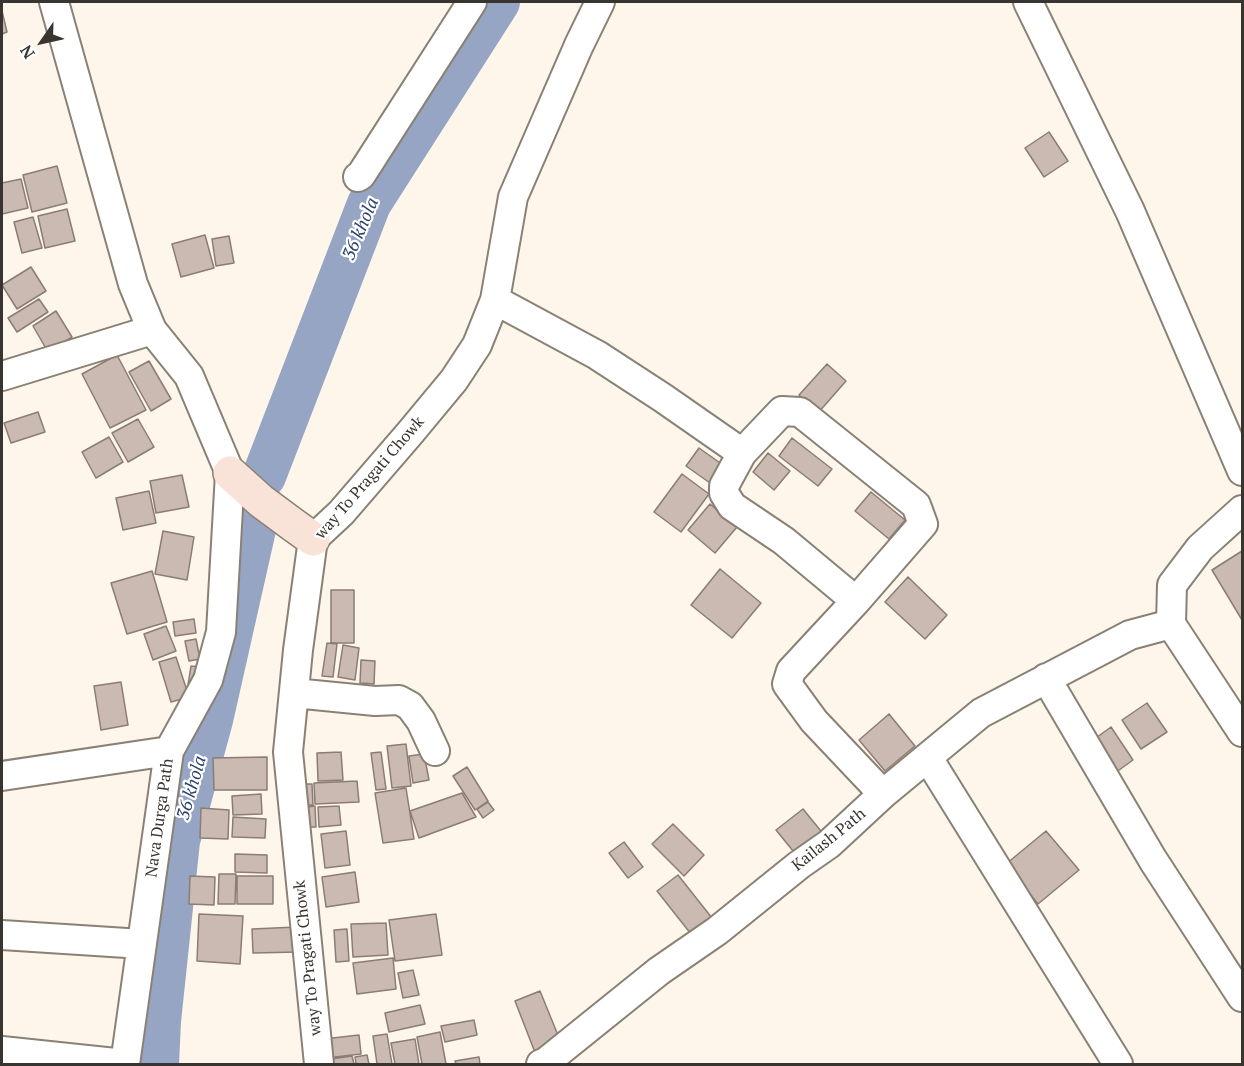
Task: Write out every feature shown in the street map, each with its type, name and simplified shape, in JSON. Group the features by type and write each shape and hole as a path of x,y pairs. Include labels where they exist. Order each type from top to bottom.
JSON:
{"street":[{"path":"54,2 133,284 152,330 189,376 230,473 261,501 313,538"},
{"path":"358,177 472,2"},
{"name":"way To Pragati Chowk","path":"319,1065 288,752 298,650 313,538 341,513 410,433 454,380 477,345 495,300 513,197 600,2"},
{"path":"1028,2 1130,212 1242,471"},
{"path":"495,300 597,356 742,453"},
{"path":"2,376 152,330"},
{"path":"856,601 784,541 732,506 724,493 724,486 742,453 782,411 800,412 916,505 923,524 856,601 791,671 787,684 814,720 883,794"},
{"name":"Nava Durga Path","path":"125,1064 169,751 208,680 220,632 230,473"},
{"path":"1242,510 1200,548 1172,585 1171,624 1242,732"},
{"name":"Kailash Path","path":"541,1065 576,1054 659,971 717,931 828,844 883,794 981,713 1130,635 1171,624"},
{"path":"1046,678 1153,860 1242,997"},
{"path":"294,693 375,701 399,700 410,705 435,751"},
{"path":"2,776 169,751"},
{"path":"928,758 1118,1065"},
{"path":"2,935 142,944"},
{"path":"2,1051 125,1064"}],"building":[{"path":"2,11 7,32 2,34"},
{"path":"1049,132 1068,161 1044,177 1025,148"},
{"path":"57,166 67,203 32,212 23,175"},
{"path":"21,179 28,208 2,214 2,183"},
{"path":"67,209 75,241 45,248 38,216"},
{"path":"33,217 42,248 22,253 14,222"},
{"path":"205,235 214,268 181,277 172,244"},
{"path":"229,236 234,263 216,266 212,239"},
{"path":"31,267 46,291 17,309 2,285"},
{"path":"39,299 48,312 17,332 8,318"},
{"path":"56,311 72,337 48,352 33,326"},
{"path":"117,355 146,410 110,428 82,374"},
{"path":"149,361 171,399 151,411 129,372"},
{"path":"827,364 846,381 818,413 799,395"},
{"path":"38,412 45,432 11,443 4,423"},
{"path":"138,419 154,447 128,462 112,433"},
{"path":"109,437 123,462 96,478 82,452"},
{"path":"792,438 832,469 818,486 779,456"},
{"path":"699,448 723,465 710,483 686,466"},
{"path":"768,453 790,471 774,490 753,472"},
{"path":"682,474 709,494 681,532 654,512"},
{"path":"182,475 189,507 156,513 150,481"},
{"path":"149,491 156,523 123,530 116,498"},
{"path":"871,492 905,520 889,539 855,511"},
{"path":"710,504 737,527 715,553 688,530"},
{"path":"163,531 194,537 187,580 155,574"},
{"path":"1242,551 1242,620 1212,570"},
{"path":"720,569 761,603 732,638 691,605"},
{"path":"152,571 167,622 127,634 111,583"},
{"path":"908,577 947,615 925,639 885,602"},
{"path":"331,590 354,590 354,643 331,643"},
{"path":"194,619 196,633 175,636 173,622"},
{"path":"166,626 176,651 153,660 144,634"},
{"path":"196,639 200,659 189,661 185,641"},
{"path":"327,643 337,644 333,677 322,676"},
{"path":"343,645 359,648 355,680 338,677"},
{"path":"176,657 189,697 171,702 159,662"},
{"path":"361,660 375,661 374,684 360,683"},
{"path":"191,666 202,667 199,687 188,685"},
{"path":"121,682 128,725 101,730 94,686"},
{"path":"1147,703 1167,732 1141,749 1122,720"},
{"path":"889,714 915,746 885,771 859,740"},
{"path":"1111,727 1133,760 1115,773 1093,740"},
{"path":"406,744 411,786 392,788 387,746"},
{"path":"341,752 343,780 318,781 317,753"},
{"path":"381,752 386,789 376,790 371,753"},
{"path":"424,754 429,780 413,783 409,756"},
{"path":"267,757 267,790 214,790 213,758"},
{"path":"467,767 488,801 475,810 453,776"},
{"path":"357,781 359,802 315,804 314,783"},
{"path":"306,784 312,784 313,805 307,805"},
{"path":"406,788 414,839 383,843 375,793"},
{"path":"462,793 476,817 419,838 410,811"},
{"path":"261,794 262,814 233,815 232,796"},
{"path":"488,802 494,810 483,818 477,809"},
{"path":"315,806 316,827 308,827 307,807"},
{"path":"339,806 341,825 319,827 318,807"},
{"path":"201,808 229,810 228,839 200,838"},
{"path":"803,809 825,836 798,857 776,830"},
{"path":"233,817 266,819 265,838 232,837"},
{"path":"673,824 704,855 684,876 652,844"},
{"path":"346,831 350,865 325,868 321,834"},
{"path":"1046,831 1079,870 1038,904 1006,864"},
{"path":"624,842 643,867 628,878 609,853"},
{"path":"235,854 267,855 267,873 235,872"},
{"path":"355,872 359,902 326,907 322,877"},
{"path":"219,874 236,874 235,904 218,904"},
{"path":"678,875 712,918 691,934 657,891"},
{"path":"190,876 215,877 214,905 189,904"},
{"path":"237,876 273,876 273,904 237,904"},
{"path":"199,914 243,916 240,964 197,961"},
{"path":"436,914 442,955 395,961 389,920"},
{"path":"386,923 388,955 353,957 351,924"},
{"path":"297,927 298,952 253,953 252,929"},
{"path":"347,929 349,961 336,962 334,930"},
{"path":"393,958 396,989 357,994 353,963"},
{"path":"413,970 419,995 403,998 398,973"},
{"path":"540,991 562,1045 536,1055 515,1001"},
{"path":"420,1005 425,1024 389,1032 385,1013"},
{"path":"474,1020 477,1035 445,1042 441,1026"},
{"path":"440,1032 446,1064 422,1064 417,1037"},
{"path":"387,1034 392,1064 377,1064 373,1036"},
{"path":"359,1035 361,1054 326,1058 324,1039"},
{"path":"415,1039 419,1064 395,1064 391,1043"},
{"path":"367,1055 369,1064 356,1064 355,1057"},
{"path":"352,1056 354,1064 326,1064 325,1060"},
{"path":"479,1057 480,1064 456,1064 455,1061"}],"waterway":[{"name":"36 khola","path":"264,476 369,204 498,2"},
{"name":"36 khola","path":"157,1064 159,1021 178,841 211,720 257,516"}]}
